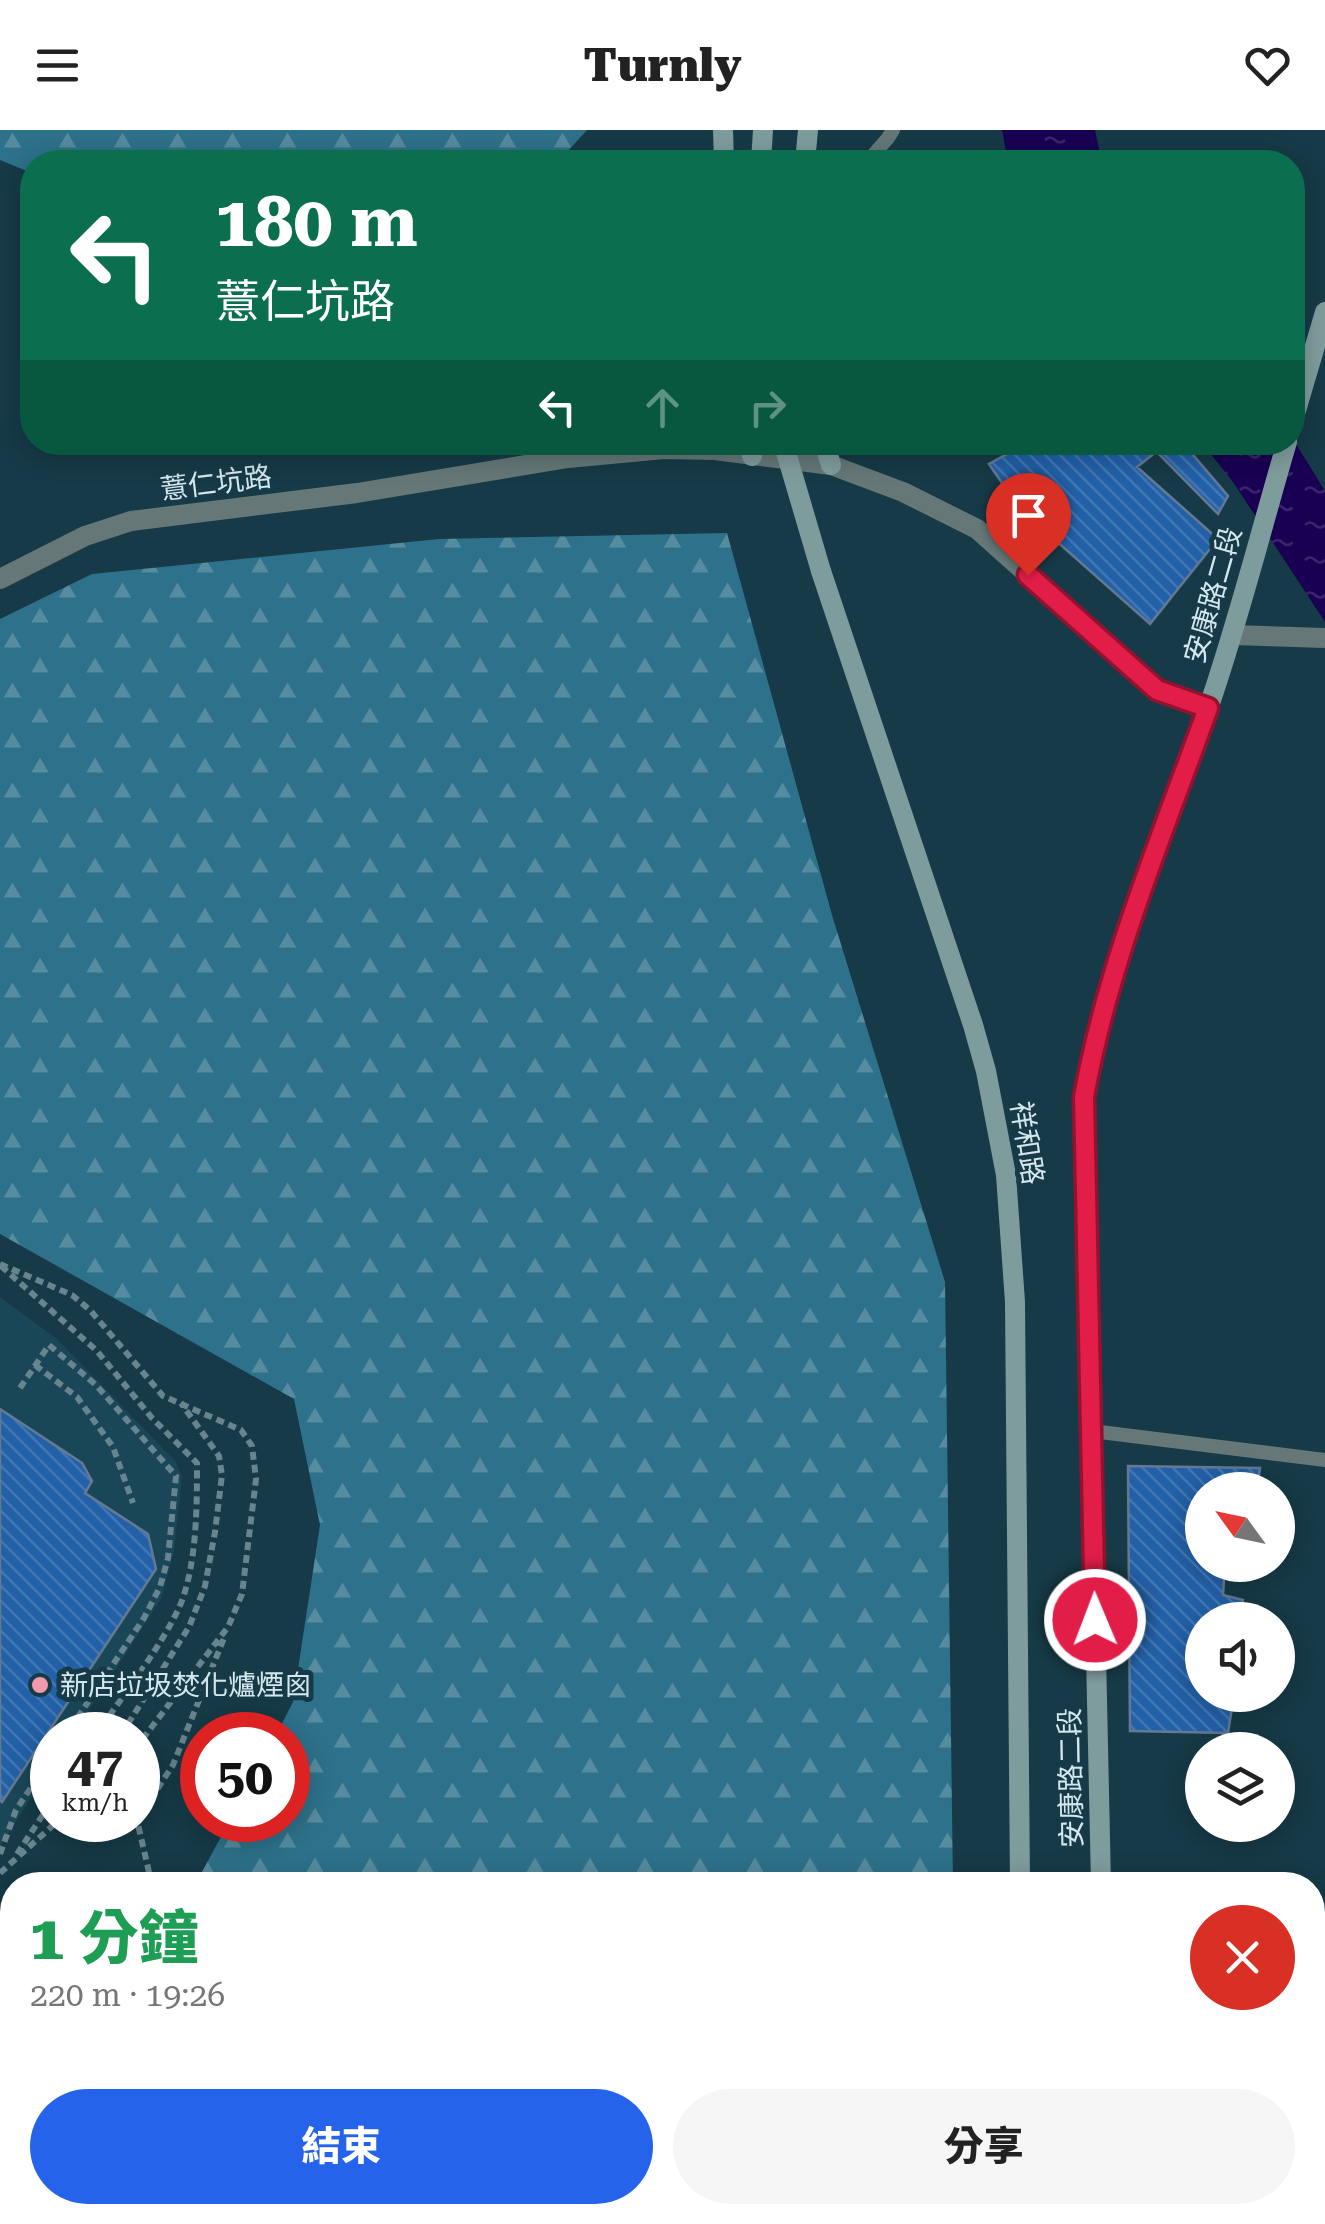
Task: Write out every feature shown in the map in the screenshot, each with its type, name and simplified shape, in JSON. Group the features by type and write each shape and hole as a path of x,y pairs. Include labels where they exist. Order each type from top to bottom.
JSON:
{"main road":[{"path":"1305,381 1325,312"},
{"name":"祥和路","path":"787,455 822,572 974,1024 1006,1175 1014,1284 1020,1872"},
{"path":"828,455 831,465"},
{"name":"安康路二段","path":"1100,1872 1084,1097 1113,972 1233,635 1283,455"}],"street":[{"name":"薏仁坑路","path":"0,578 85,536 131,521 357,493 600,455"},
{"name":"薏仁坑路","path":"781,455 831,465 903,492 977,529 1157,690 1208,708"},
{"path":"1233,635 1319,637"}],"lane":[{"path":"1092,1431 1325,1460"}],"path":[{"path":"0,1264 72,1295 90,1310 164,1396 241,1430 252,1446 256,1479 242,1594 173,1765 138,1820 149,1872"},
{"path":"0,1264 97,1351 152,1418 197,1462 197,1509 180,1606 111,1712"},
{"path":"20,1388 49,1345 96,1385 176,1476 168,1558 160,1587 81,1712"},
{"path":"35,1365 77,1398 113,1447 132,1503"},
{"path":"135,1712 189,1626 205,1586 215,1532 222,1476 219,1456 181,1403"},
{"path":"160,1716 228,1628"},
{"path":"0,1854 16,1810 30,1789"},
{"path":"12,1863 30,1835"},
{"path":"1,1872 35,1842"}],"shaded area":[{"path":"0,1297 57,1339 176,1462 182,1477 174,1552 161,1599 88,1712 30,1712 30,1800 0,1846"}],"green space":[{"path":"0,130 587,130 569,150 20,150 20,168 0,160"},
{"path":"727,533 832,915 945,1282 953,1872 202,1872 218,1842 310,1842 310,1712 288,1712 293,1702 320,1525 294,1399 0,1234 0,619 92,574 439,539"}],"water":[{"path":"1002,130 1095,130 1100,150 1006,150"},
{"path":"1212,455 1303,455 1325,491 1325,622"}],"building":[{"path":"1005,455 1152,455 1137,467 1218,539 1150,624 1019,508 989,464"},
{"path":"1160,455 1193,455 1228,496 1218,514"},
{"name":"新店垃圾焚化爐煙囪","path":"0,1409 82,1463 92,1481 85,1493 148,1534 156,1569 61,1712 30,1712 30,1760 0,1800"},
{"path":"1128,1466 1260,1468 1259,1472 1185,1472 1185,1582 1224,1582 1223,1595 1243,1600 1185,1602 1185,1712 1231,1712 1228,1732 1130,1731"}],"place":[{"name":"新店垃圾焚化爐煙囪","path":"40,1685"}],"route":[{"path":"1028,575 1157,690 1208,708 1113,972 1084,1097 1095,1620"}]}
